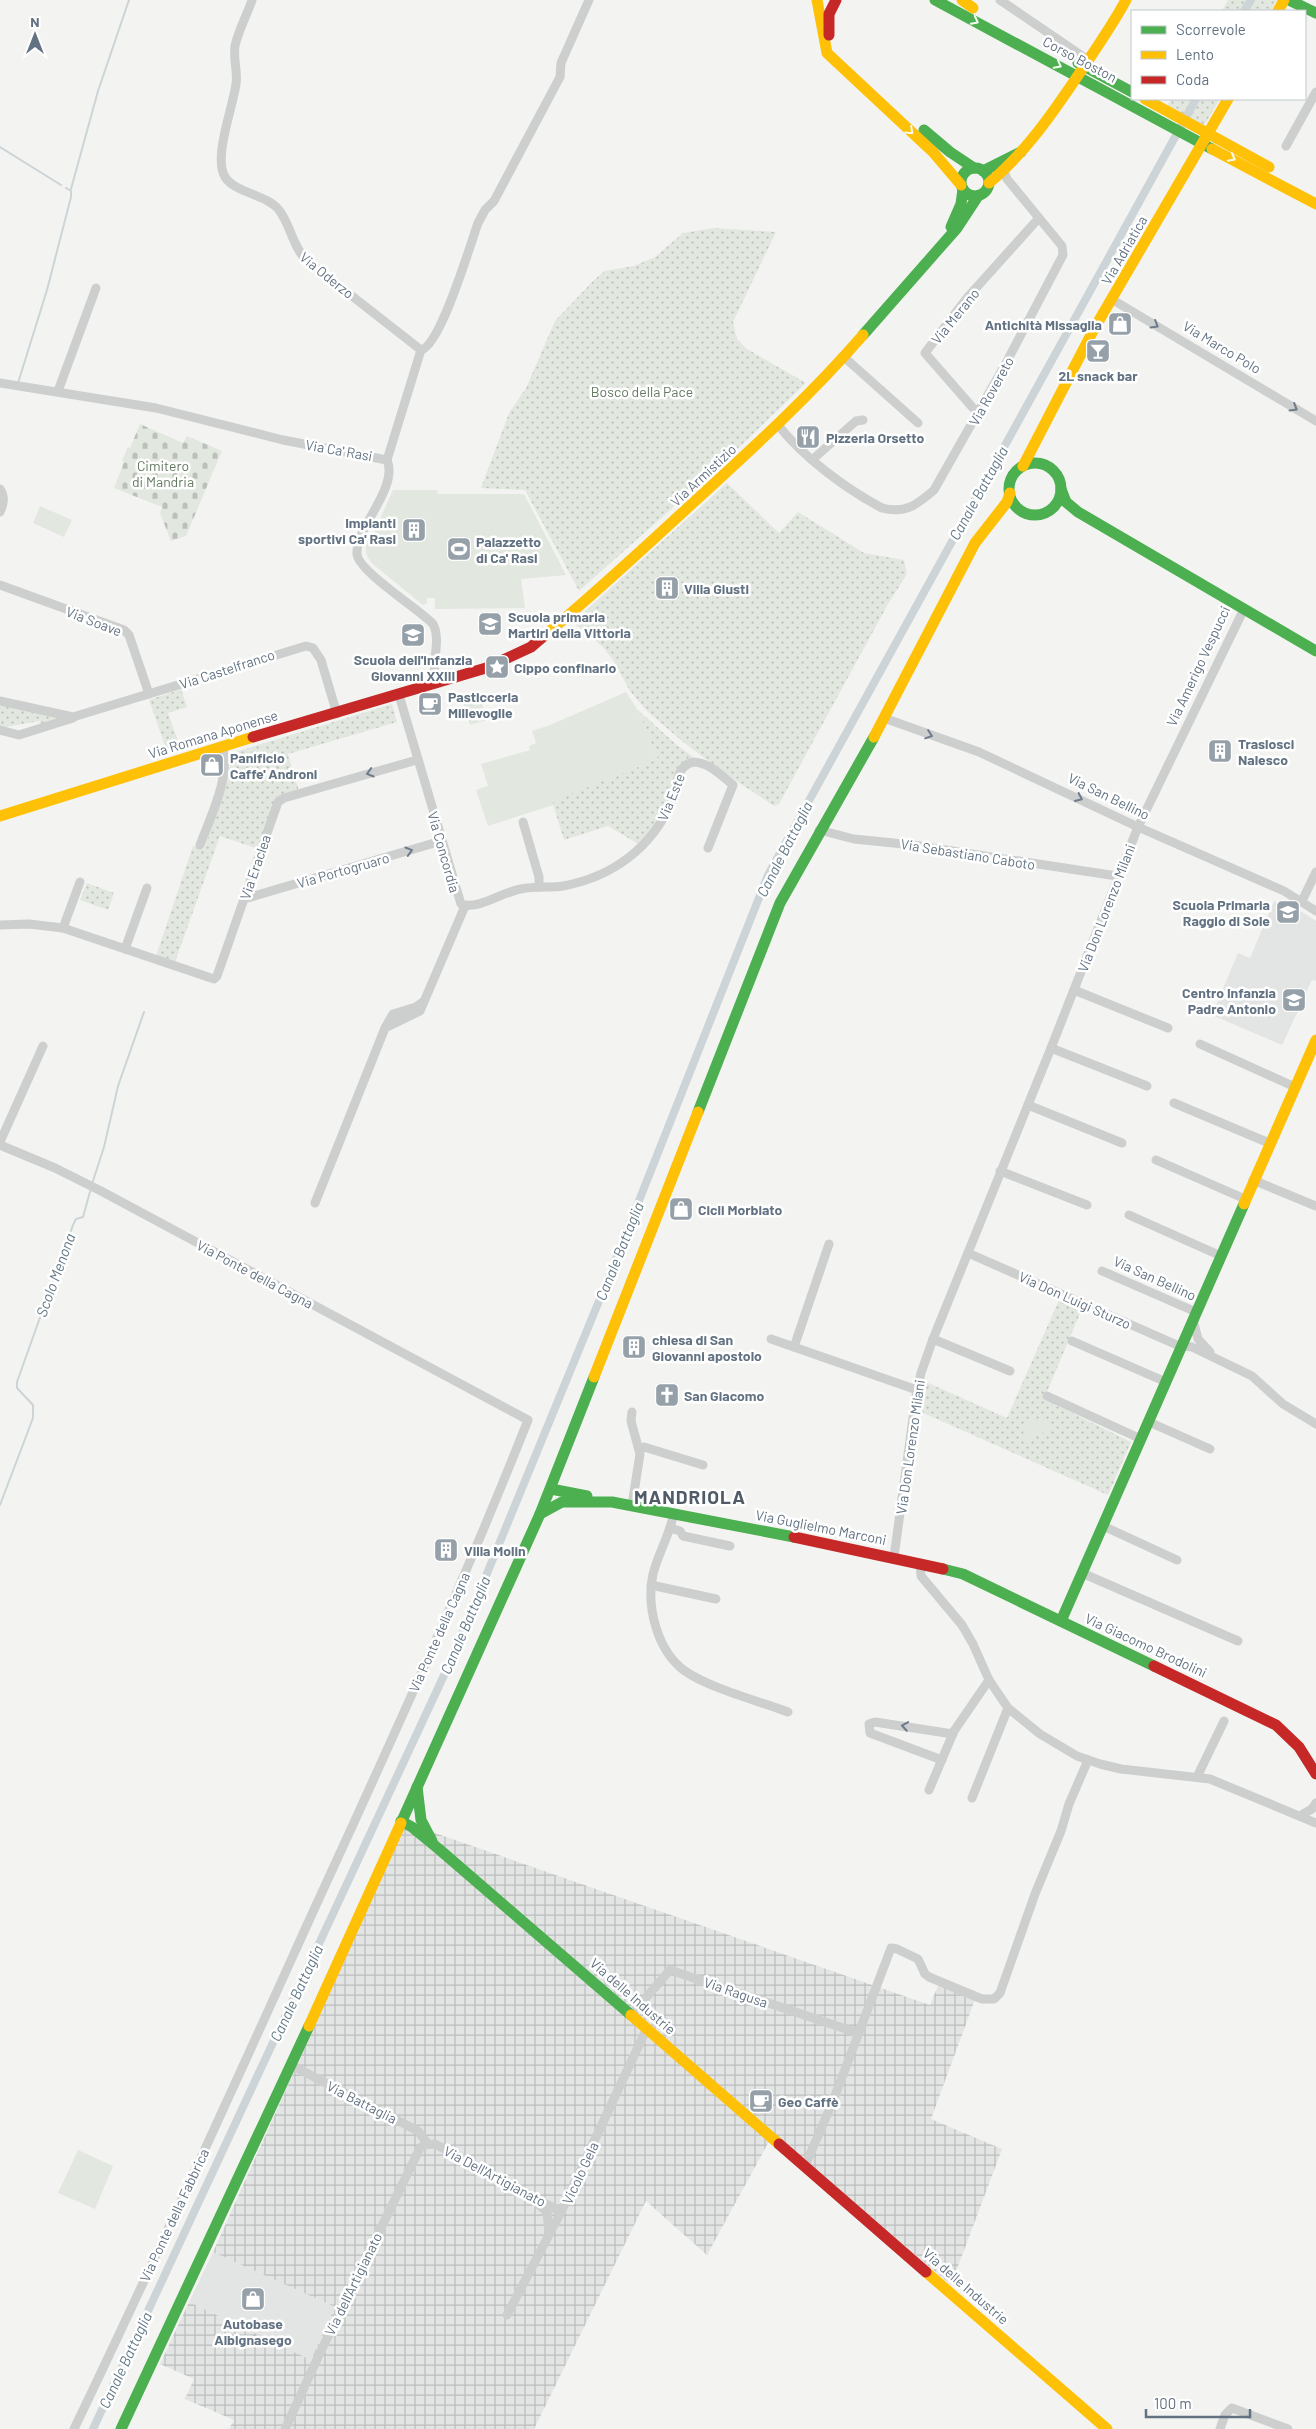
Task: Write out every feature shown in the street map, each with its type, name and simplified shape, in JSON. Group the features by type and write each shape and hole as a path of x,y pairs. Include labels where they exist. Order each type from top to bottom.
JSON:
{"main road":[{"path":"817,0 827,53 933,152 969,195 978,196 986,191 989,183 1015,161 1053,112 1115,20 1126,0"},
{"path":"836,0 830,14 828,28 831,41 838,53 950,152 979,170 989,183"},
{"name":"Corso Boston","path":"926,0 934,4 939,2 1018,37 1131,92"},
{"name":"Corso Boston","path":"957,0 1018,37 1316,204"},
{"path":"962,0 973,8"},
{"path":"1115,20 1134,0"},
{"path":"1289,0 1316,14"},
{"path":"1147,100 1316,193"},
{"name":"Via Adriatica","path":"1023,466 1094,329 1113,300 1227,100"},
{"path":"950,234 961,204 965,172 979,170 1022,151"},
{"name":"Via Armistizio","path":"436,684 501,662 531,647 591,597 778,425 844,357 950,234 958,228 978,196"},
{"name":"Via Adriatica","path":"1049,417 1044,436 1044,454 1055,472"},
{"path":"121,2429 291,2065 550,1491 767,932 787,889 884,718 975,543 1007,502 1012,478 1023,466 1040,464 1055,472 1061,489 1056,503 1051,509 1036,515 1021,510 1016,506 1010,493"},
{"name":"Via Amerigo Vespucci","path":"1061,489 1066,502 1078,512 1244,609"},
{"name":"Via Amerigo Vespucci","path":"1051,509 1078,512"},
{"path":"967,560 1000,522 1021,510"},
{"path":"1244,609 1316,652"},
{"name":"Via Romana Aponense","path":"0,816 222,746 436,684"},
{"name":"Via San Bellino","path":"1061,1621 1166,1382 1188,1339 1194,1316 1269,1142 1316,1040"},
{"path":"559,1469 562,1481 570,1496"},
{"name":"Via Guglielmo Marconi","path":"550,1491 674,1513 943,1568"},
{"name":"Via Guglielmo Marconi","path":"540,1514 570,1496"},
{"name":"Via Giacomo Brodolini","path":"943,1568 984,1582 1276,1725 1301,1748 1316,1774"},
{"name":"Via delle Industrie","path":"417,1784 421,1820"},
{"name":"Via delle Industrie","path":"405,1810 421,1820 440,1850"},
{"name":"Via delle Industrie","path":"401,1821 412,1827 440,1850 647,2028 1107,2429"}],"street":[{"name":"Via Oderzo","path":"252,0 236,45 234,63 236,82 221,158 226,179 238,187 268,200 279,210 287,224 296,250 306,260 422,350"},
{"path":"387,460 422,350 426,349 433,341 444,320 478,223 485,210 494,201 560,77 561,63 590,0"},
{"path":"1000,0 1088,60"},
{"path":"1286,146 1316,92"},
{"name":"Via Rovereto","path":"778,425 787,437 812,460 882,508 894,511 906,509 917,505 934,490 979,412 1063,255 1062,246 1007,179 1004,171"},
{"name":"Via Merano","path":"979,412 969,404 925,353 968,298 1038,219"},
{"path":"58,391 96,288"},
{"name":"Via Marco Polo","path":"1113,300 1316,421"},
{"path":"844,357 918,423"},
{"name":"Via Ca' Rasi","path":"0,382 156,408 283,440 387,460 389,466 388,480 359,542 357,554 362,564 371,574 433,624 436,633 433,674 436,684"},
{"path":"812,460 856,422 864,420"},
{"path":"0,488 4,497 4,505 0,512"},
{"name":"Via Soave","path":"0,586 124,630 129,635 150,694"},
{"name":"Via Amerigo Vespucci","path":"1138,827 1244,609"},
{"name":"Via Castelfranco","path":"0,730 19,735 306,646 313,648 320,660 337,714"},
{"name":"Via Concordia","path":"315,1203 385,1028 393,1014 416,1007 424,1001 465,906 458,900 399,695"},
{"path":"0,701 73,718"},
{"name":"Via San Bellino","path":"884,718 979,752 1138,827 1302,901 1316,911"},
{"path":"200,845 223,779 226,762 222,746"},
{"name":"Via Eraclea","path":"0,925 29,924 63,928 214,979 217,976 278,802 284,798 417,760"},
{"name":"Via Este","path":"465,906 476,906 500,894 522,888 562,886 598,876 625,862 649,840 659,826 672,800 679,774 683,767 690,763 701,763 734,784 708,848"},
{"path":"523,822 539,877 539,887"},
{"name":"Via Don Lorenzo Milani","path":"894,1557 917,1390 933,1340 1138,827"},
{"name":"Via Sebastiano Caboto","path":"819,830 854,839 913,845 1117,876"},
{"name":"Via Portogruaro","path":"244,899 441,842"},
{"path":"1302,901 1316,872"},
{"path":"63,928 80,882"},
{"path":"125,949 147,888"},
{"name":"Via Don Lorenzo Milani","path":"1074,990 1168,1028"},
{"path":"1200,1044 1295,1087"},
{"path":"0,1144 43,1046"},
{"path":"1051,1048 1147,1086"},
{"path":"1174,1103 1269,1142"},
{"path":"1028,1105 1122,1143"},
{"name":"Via Ponte della Cagna","path":"0,1144 91,1185 528,1420 486,1524 422,1670 210,2138"},
{"path":"1156,1160 1245,1199"},
{"path":"1000,1171 1087,1205"},
{"path":"1253,1180 1316,1206"},
{"path":"1129,1215 1221,1256"},
{"path":"794,1347 829,1244"},
{"name":"Via Don Luigi Sturzo","path":"968,1253 1172,1343 1188,1339"},
{"name":"Via San Bellino","path":"1102,1271 1194,1316"},
{"path":"771,1339 917,1390"},
{"path":"1188,1339 1188,1345 1252,1376 1283,1404 1316,1424"},
{"path":"1188,1339 1214,1356"},
{"path":"933,1340 1010,1371"},
{"path":"1072,1341 1166,1382"},
{"path":"1047,1396 1141,1439"},
{"path":"632,1412 631,1422 639,1448 640,1459 632,1505"},
{"path":"1149,1422 1210,1449"},
{"path":"639,1448 644,1447 703,1465"},
{"path":"674,1513 651,1585 651,1606 660,1637 670,1654 684,1670 698,1679 788,1712"},
{"path":"1103,1526 1177,1560"},
{"path":"670,1528 680,1531 683,1536 730,1546"},
{"path":"920,1563 921,1576 962,1625 973,1644 989,1680 1008,1708 1040,1734 1077,1756 1088,1760 1121,1770 1210,1779 1316,1823"},
{"path":"1082,1573 1238,1641"},
{"path":"651,1585 716,1599"},
{"path":"929,1790 953,1734 989,1680"},
{"path":"972,1798 1008,1708"},
{"path":"1197,1777 1224,1721"},
{"path":"942,1760 870,1733 869,1724 875,1722 953,1734"},
{"path":"805,2166 891,1948 918,1958 925,1974 929,1977 982,1999 994,1999 1000,1993 1035,1894 1088,1760"},
{"path":"1298,1814 1312,1809 1316,1803"},
{"path":"1298,1814 1316,1816"},
{"name":"Via Ragusa","path":"631,2015 670,1970 858,2033"},
{"name":"Vicolo Gela","path":"507,2315 561,2212 647,2028"},
{"name":"Via Battaglia","path":"291,2065 418,2131 428,2144"},
{"name":"Via Ponte della Fabbrica","path":"74,2429 210,2138"},
{"name":"Via Dell'Artigianato","path":"428,2144 439,2146 561,2212"},
{"name":"Via dell'Artigianato","path":"285,2429 416,2153 420,2148 428,2144"},
{"path":"528,2194 547,2212 549,2235"},
{"path":"1220,2429 1225,2415 1232,2408 1288,2429"}],"shaded area":[{"path":"1274,901 1284,905 1286,902 1316,921 1316,981 1312,980 1304,996 1297,993 1291,1008 1298,1011 1282,1045 1212,1015 1238,953 1250,958"},
{"path":"406,1823 930,2005 940,1981 977,1994 931,2119 1002,2149 951,2285 773,2134 707,2255 646,2201 534,2429 229,2429 234,2420 185,2399 194,2379 160,2364 189,2302 311,2360 335,2307 213,2252"},
{"path":"213,2252 335,2307 312,2361 189,2302"}],"green space":[{"path":"1228,0 1277,0 1272,10 1223,10"},
{"path":"1170,100 1219,100 1204,126 1166,108"},
{"name":"Bosco della Pace","path":"714,228 776,232 733,322 737,339 747,349 806,383 722,464 579,591 525,490 481,488 509,413 526,388 555,321 605,271 634,266 655,257 683,233"},
{"name":"Cimitero di Mandria","path":"140,424 183,443 187,436 222,451 186,536 171,541 160,513 162,507 114,488 124,462 122,460 128,447 130,448"},
{"path":"727,483 779,533 798,512 864,553 904,560 907,574 888,604 779,804 774,806 683,742 647,711 630,691 613,660 603,647 573,622"},
{"name":"Palazzetto di Ca' Rasi","path":"393,490 437,490 438,494 524,494 566,575 521,579 525,608 435,609 435,598 427,598 427,603 423,605 374,565 366,553 368,539 374,538 375,530"},
{"path":"40,506 72,520 64,537 33,523"},
{"path":"181,689 187,707 168,713 181,750 168,754 149,700"},
{"path":"478,690 487,720 470,725 461,695"},
{"path":"626,692 637,709 658,759 553,801 553,805 488,826 476,790 488,786 481,764 530,750 529,746 536,743 532,731"},
{"path":"0,701 73,717 41,728 40,721 0,728"},
{"path":"392,704 397,722 288,754 299,791 282,796 258,849 220,836 175,962 156,956 193,846 204,849 227,781 232,753"},
{"path":"637,709 678,746 698,760 688,761 659,822 640,845 608,826 564,840 552,801 658,759"},
{"path":"87,883 114,893 108,910 80,900"},
{"path":"1059,1300 1081,1311 1044,1399 1131,1442 1108,1495 921,1412 926,1382 1007,1418"},
{"path":"1044,1416 1050,1430 1026,1440 1021,1426"},
{"path":"78,2150 113,2166 95,2209 58,2193"}],"waterway":[{"path":"71,189 98,91 129,0"},
{"name":"Canale Battaglia","path":"1245,10 1251,0"},
{"name":"Canale Battaglia","path":"93,2429 453,1656 606,1284 768,875 1195,100"},
{"path":"0,147 61,185"},
{"path":"18,383 47,290 71,197 71,191 66,188"},
{"name":"Scolo Menona","path":"92,1184 104,1147 118,1086 144,1012"},
{"name":"Scolo Menona","path":"0,1505 33,1418 33,1405 17,1388 17,1382 73,1225 76,1219 83,1217 91,1188"}],"traffic: fast":[{"path":"935,0 1212,149"},
{"path":"1289,0 1316,13"},
{"path":"1078,63 1131,91"},
{"path":"924,130 950,152 974,168"},
{"path":"983,171 1021,152"},
{"path":"975,168 985,172 989,182 985,192 975,196 965,192 961,182 965,172 975,168"},
{"path":"951,227 961,204 963,189"},
{"path":"863,335 957,228 978,196"},
{"path":"1035,463 1045,465 1053,471 1059,479 1061,489 1059,499 1053,507 1045,513 1035,515 1025,513 1017,507 1011,499 1009,489 1011,479 1017,471 1025,465 1035,463"},
{"path":"1061,489 1066,502 1078,512 1316,651"},
{"path":"698,1112 780,903 874,737"},
{"path":"1061,1621 1244,1204"},
{"path":"401,1823 540,1514 594,1377"},
{"path":"551,1489 587,1496"},
{"path":"540,1514 562,1502 612,1502 794,1537"},
{"path":"943,1569 963,1574 1154,1666"},
{"path":"417,1787 421,1820 432,1841"},
{"path":"401,1821 412,1827 440,1850 631,2015"},
{"path":"121,2429 309,2026"}],"traffic: slow":[{"path":"817,0 827,53 933,152 961,185"},
{"path":"962,0 973,8"},
{"path":"989,183 1015,159 1048,118 1103,38 1126,0"},
{"path":"1279,10 1284,0"},
{"path":"1147,100 1269,167"},
{"path":"1023,466 1094,329 1227,100"},
{"path":"1212,149 1316,204"},
{"path":"545,635 621,569 760,441 803,400 863,335"},
{"path":"874,737 975,543 1007,502 1010,493"},
{"path":"0,816 253,737"},
{"path":"1244,1204 1316,1040"},
{"path":"594,1377 698,1112"},
{"path":"309,2026 401,1823"},
{"path":"631,2015 779,2144"},
{"path":"926,2272 1107,2429"}],"traffic: jam":[{"path":"829,35 829,14 836,0"},
{"path":"253,737 486,668 531,647 545,635"},
{"path":"794,1537 943,1569"},
{"path":"1154,1666 1276,1725 1299,1747 1316,1774"},
{"path":"779,2144 926,2272"}],"place":[{"name":"Antichità Missaglia","path":"1120,324"},
{"name":"2L snack bar","path":"1098,351"},
{"name":"Pizzeria Orsetto","path":"808,437"},
{"name":"Impianti sportivi Ca' Rasi","path":"414,530"},
{"name":"Palazzetto di Ca' Rasi","path":"459,549"},
{"name":"Villa Giusti","path":"667,588"},
{"name":"Scuola primaria Martiri della Vittoria","path":"490,624"},
{"name":"Scuola dell'infanzia Giovanni XXIII","path":"413,635"},
{"name":"Cippo confinario","path":"497,667"},
{"name":"Pasticceria Millevoglie","path":"430,704"},
{"name":"Traslosci Nalesco","path":"1220,751"},
{"name":"Panificio Caffe' Androni","path":"212,765"},
{"name":"Scuola Primaria Raggio di Sole","path":"1288,912"},
{"name":"Centro Infanzia Padre Antonio","path":"1294,1000"},
{"name":"Cicli Morbiato","path":"681,1209"},
{"name":"chiesa di San Giovanni apostolo","path":"634,1347"},
{"name":"San Giacomo","path":"667,1395"},
{"name":"Villa Molin","path":"446,1550"},
{"name":"Geo Caffè","path":"761,2101"},
{"name":"Autobase Albignasego","path":"253,2299"}],"district":[{"name":"MANDRIOLA","path":"690,1496"}]}
